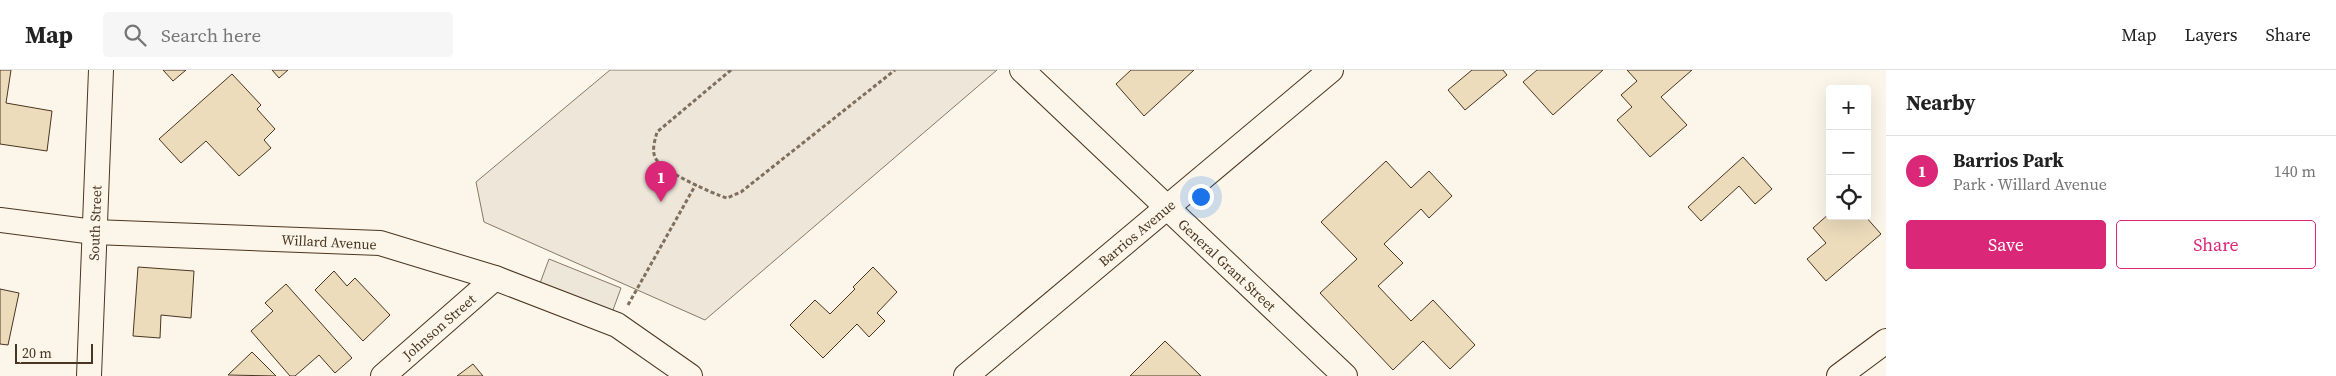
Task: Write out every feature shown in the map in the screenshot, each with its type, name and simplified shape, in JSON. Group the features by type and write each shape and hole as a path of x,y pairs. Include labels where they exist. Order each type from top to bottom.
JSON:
{"street":[{"name":"South Street","path":"89,376 102,70"},
{"name":"General Grant Street","path":"1022,70 1345,376"},
{"name":"Barrios Avenue","path":"966,376 1331,70"},
{"name":"Willard Avenue","path":"0,220 94,232 380,243 495,278 617,325 690,376"},
{"name":"Johnson Street","path":"383,376 495,278"},
{"path":"1839,376 1886,341"}],"path":[{"path":"731,70 657,132 653,145 655,158 664,167 727,198 741,192 895,70"},
{"path":"617,325 696,184"}],"shaded area":[{"path":"610,70 997,70 705,320 484,222 476,182"},
{"path":"549,259 621,288 609,321 536,294"}],"building":[{"path":"0,70 11,70 6,103 52,111 47,151 0,144"},
{"path":"163,70 186,70 173,81"},
{"path":"272,70 288,70 279,78"},
{"path":"1131,70 1194,70 1144,116 1116,84"},
{"path":"1472,70 1503,70 1507,75 1465,110 1448,90"},
{"path":"1537,70 1603,70 1553,115 1523,82"},
{"path":"1627,70 1692,70 1661,97 1687,125 1650,157 1617,120 1632,107 1621,95 1637,81"},
{"path":"232,74 261,105 257,109 275,129 264,140 271,148 239,176 206,141 181,163 159,139"},
{"path":"1743,157 1772,189 1755,204 1739,186 1701,221 1688,207"},
{"path":"1386,161 1411,188 1429,171 1452,196 1429,218 1421,209 1384,244 1403,263 1378,286 1411,321 1433,300 1475,345 1450,369 1423,341 1393,370 1320,293 1357,259 1321,222"},
{"path":"1826,217 1826,220 1869,220 1881,234 1826,281 1807,259 1826,243 1813,228"},
{"path":"138,267 194,271 191,318 161,315 160,338 133,336"},
{"path":"873,267 897,292 877,313 885,321 869,337 857,324 823,358 790,325 815,300 830,314 855,289 853,287"},
{"path":"334,271 347,286 355,278 390,315 363,341 315,290"},
{"path":"286,284 352,358 335,373 319,355 295,376 290,376 251,331 273,311 265,303"},
{"path":"0,289 19,293 8,345 0,344"},
{"path":"1165,341 1201,376 1130,376"},
{"path":"252,352 276,376 228,375"},
{"path":"473,364 483,376 457,376"}],"place":[{"name":"Barrios Park","path":"661,202"}]}
